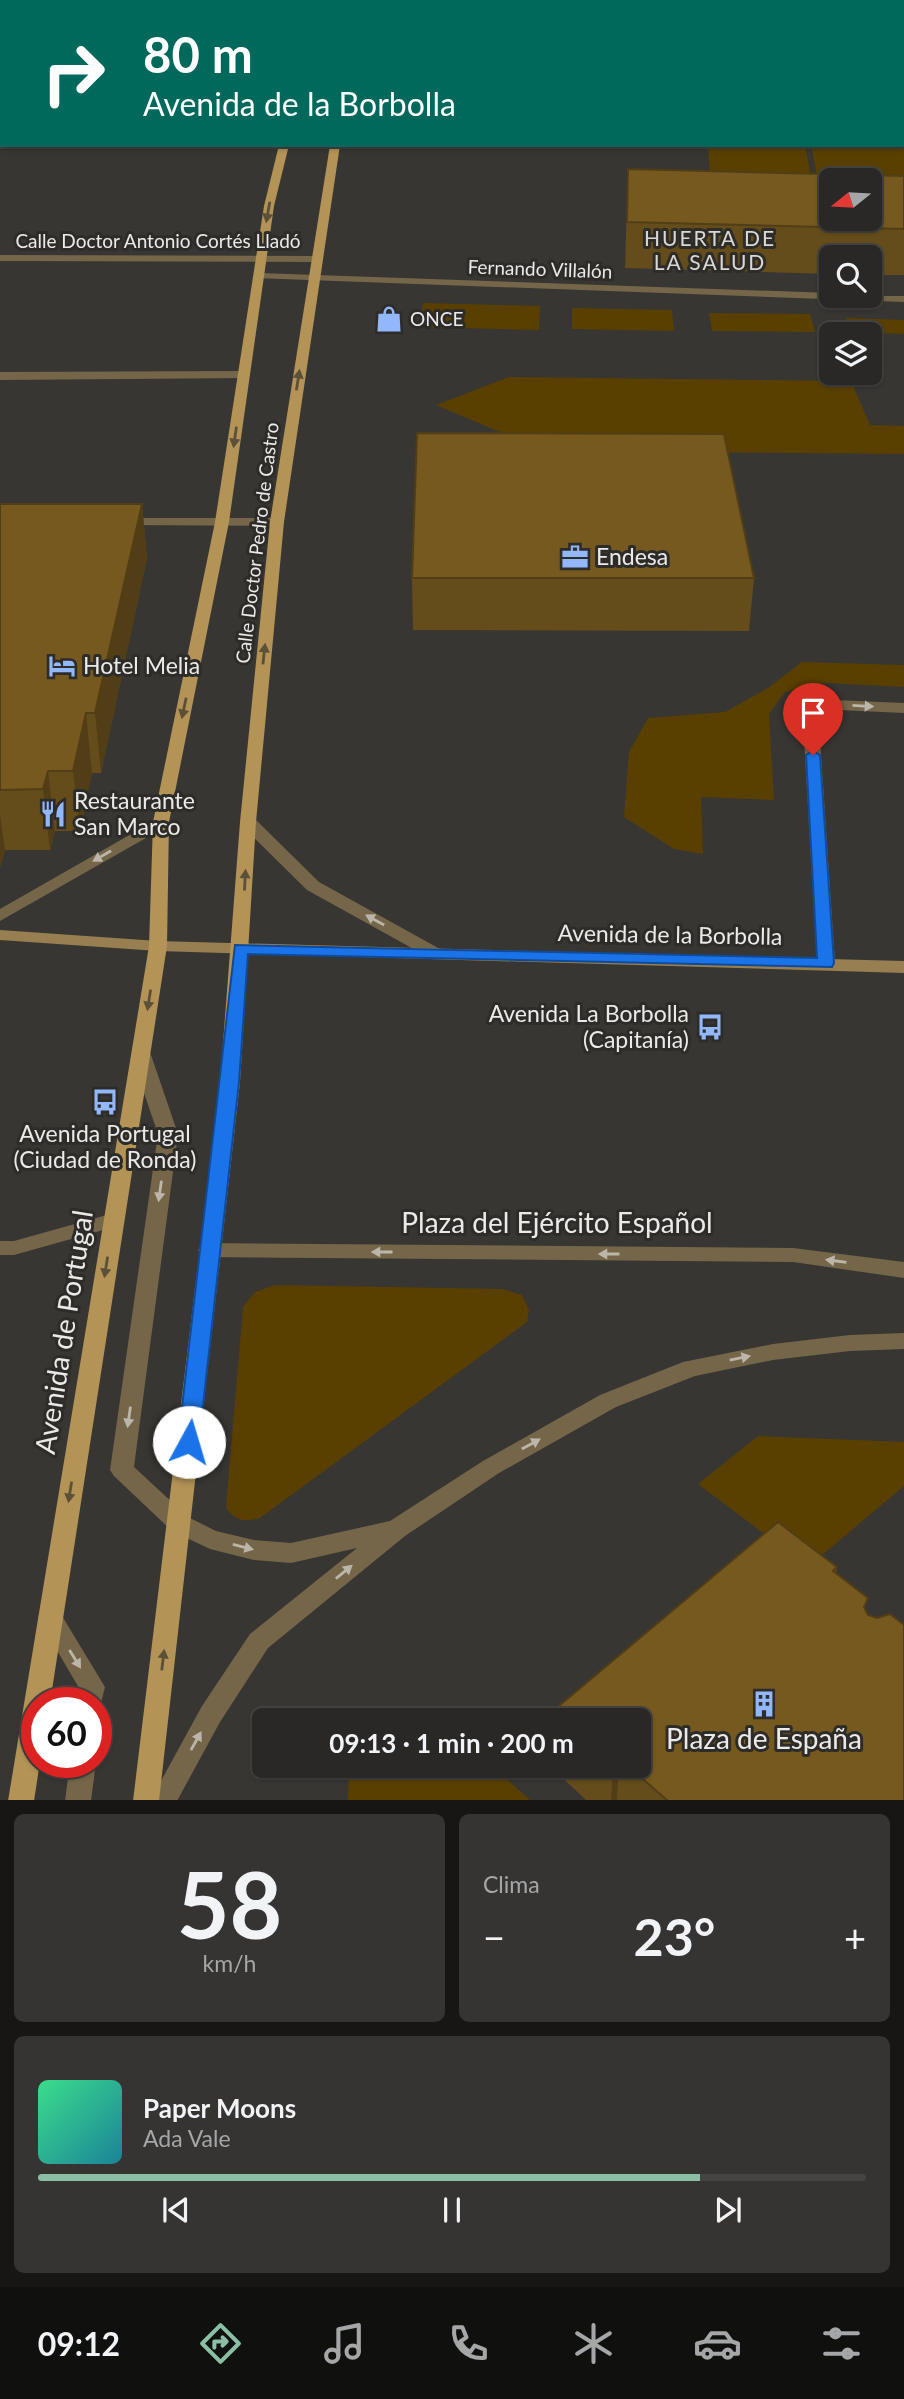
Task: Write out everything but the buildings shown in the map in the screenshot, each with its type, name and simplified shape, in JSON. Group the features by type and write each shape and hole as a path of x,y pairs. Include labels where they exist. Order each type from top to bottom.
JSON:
{"main road":[{"name":"Calle Doctor Pedro de Castro","path":"158,946 161,822 222,522 269,206 284,147"},
{"name":"Calle Doctor Pedro de Castro","path":"241,948 248,822 277,522 335,147"},
{"name":"Avenida de la Borbolla","path":"0,935 158,946 904,967"},
{"name":"Avenida de Portugal","path":"21,1800 158,946"},
{"path":"146,1800 230,1082 241,948"}],"street":[{"name":"Calle Doctor Antonio Cortés Lladó","path":"0,258 317,259"},
{"name":"Fernando Villalón","path":"259,276 904,299"},
{"path":"0,376 244,375"},
{"path":"111,522 277,522"},
{"path":"826,963 810,704 904,708"},
{"path":"0,916 161,822"},
{"name":"Avenida de la Borbolla","path":"248,822 313,886 434,953"},
{"name":"Avenida de Portugal","path":"141,1055 168,1134 122,1470 180,1524"},
{"path":"0,1248 14,1248 114,1220"},
{"name":"Plaza del Ejército Español","path":"209,1250 793,1255 904,1270"},
{"path":"164,1800 211,1714 259,1641 397,1529 491,1466 608,1401 691,1368 773,1352 850,1343 904,1341"},
{"path":"180,1524 210,1539 254,1550 291,1553 397,1529"},
{"path":"50,1618 92,1687"},
{"path":"78,1800 81,1778"}],"shaded area":[{"path":"708,147 805,147 814,192 711,190"},
{"path":"811,147 904,147 904,194 882,185 882,168 819,168 819,187"},
{"path":"423,303 540,306 539,330 419,327"},
{"path":"572,308 672,310 674,331 572,329"},
{"path":"709,313 810,314 815,332 712,331"},
{"path":"846,318 904,320 904,334 882,333 882,322 847,322"},
{"path":"509,377 819,381 819,385 853,385 870,425 904,426 904,454 545,451 436,405"},
{"path":"802,662 904,665 904,687 826,683 785,692 769,714 774,800 701,797 703,854 674,849 624,817 629,752 648,718 725,712 768,688"},
{"path":"275,1285 502,1289 522,1295 529,1310 527,1322 260,1518 245,1520 233,1516 226,1508 243,1307 255,1292"},
{"path":"758,1436 904,1442 904,1486 808,1567 698,1484"},
{"path":"349,1778 505,1778 530,1800 348,1800"}],"place":[{"name":"ONCE","path":"389,319"},
{"name":"Endesa","path":"575,557"},
{"name":"Hotel Melia","path":"62,666"},
{"name":"Restaurante San Marco","path":"53,814"},
{"name":"Avenida La Borbolla (Capitanía)","path":"710,1027"},
{"name":"Avenida Portugal (Ciudad de Ronda)","path":"105,1102"},
{"name":"Plaza de España","path":"764,1704"}],"district":[{"name":"HUERTA DE LA SALUD","path":"710,251"}],"route":[{"path":"189,1442 230,1082 241,948 826,963 813,755"}]}
